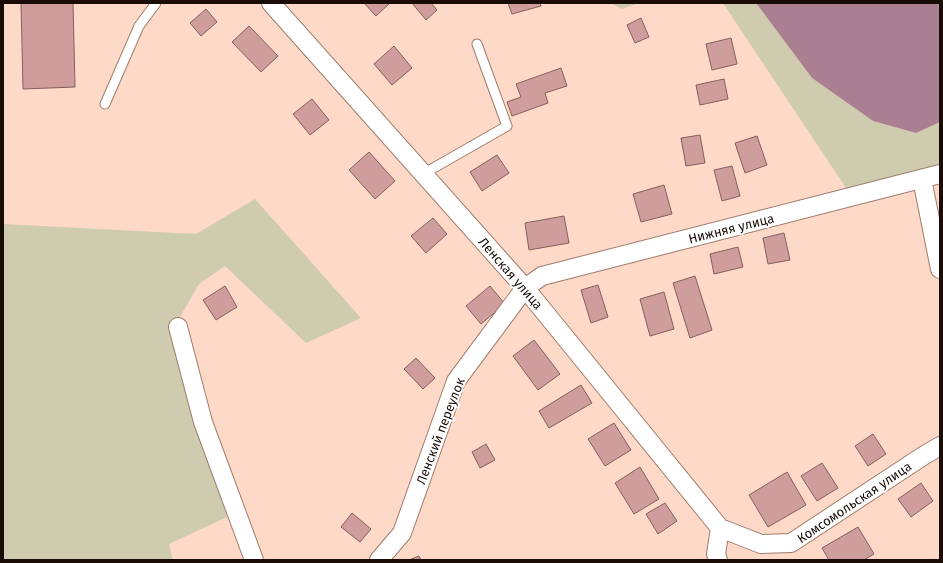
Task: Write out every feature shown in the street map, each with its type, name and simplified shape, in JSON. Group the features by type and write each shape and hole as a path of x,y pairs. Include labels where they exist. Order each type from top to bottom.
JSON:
{"street":[{"name":"Ленская улица","path":"271,3 525,288 720,528"},
{"name":"Нижняя улица","path":"525,288 542,276 940,174"},
{"path":"922,179 940,269"},
{"name":"Ленский переулок","path":"379,560 402,533 456,380 525,288"},
{"path":"178,327 203,422 254,560"},
{"name":"Комсомольская улица","path":"720,528 761,544 791,543 940,446"},
{"path":"718,560 716,554 720,528"}],"lane":[{"path":"105,104 139,26 156,3"},
{"path":"423,174 507,126 477,44"}],"shaded area":[{"path":"610,3 639,3 622,9"},
{"path":"723,3 756,3 812,78 873,121 916,133 940,122 940,166 895,181 846,188"},
{"path":"756,3 940,3 940,122 916,133 873,121 812,78"},
{"path":"255,199 361,318 306,343 225,266 199,284 173,329 227,517 169,544 173,560 3,560 3,224 196,234"}],"building":[{"path":"21,3 73,3 75,87 23,89"},
{"path":"364,3 390,3 376,16"},
{"path":"412,3 431,3 437,10 426,20"},
{"path":"508,3 540,3 541,6 512,14"},
{"path":"206,9 217,22 201,36 190,23"},
{"path":"641,18 649,37 635,43 627,25"},
{"path":"249,26 278,56 261,72 232,42"},
{"path":"731,38 737,64 712,70 706,44"},
{"path":"394,46 412,68 392,85 374,64"},
{"path":"561,68 567,86 545,93 548,103 512,116 507,102 521,97 516,84"},
{"path":"724,79 728,99 700,105 696,85"},
{"path":"312,99 329,120 310,135 293,114"},
{"path":"700,135 705,163 686,166 681,138"},
{"path":"757,136 767,165 745,173 735,143"},
{"path":"369,152 395,181 375,199 349,170"},
{"path":"497,155 509,173 482,191 470,172"},
{"path":"732,166 740,196 722,201 714,170"},
{"path":"664,185 672,214 641,222 633,194"},
{"path":"564,216 569,243 529,250 525,223"},
{"path":"433,218 447,234 426,253 411,236"},
{"path":"784,233 790,260 768,264 763,238"},
{"path":"738,247 743,267 714,274 710,254"},
{"path":"695,276 712,330 690,338 673,283"},
{"path":"598,285 608,317 591,323 581,290"},
{"path":"225,286 237,307 216,320 203,300"},
{"path":"490,286 505,304 481,324 466,306"},
{"path":"664,292 674,329 650,336 640,299"},
{"path":"534,340 560,374 538,390 513,356"},
{"path":"416,358 435,378 423,389 404,369"},
{"path":"581,385 592,403 549,428 539,411"},
{"path":"614,423 631,450 605,466 588,439"},
{"path":"873,434 886,454 868,466 855,446"},
{"path":"486,444 495,460 480,468 472,452"},
{"path":"822,463 838,488 817,501 801,476"},
{"path":"640,467 659,499 634,514 615,483"},
{"path":"787,472 806,505 768,527 749,495"},
{"path":"921,483 933,501 911,517 898,499"},
{"path":"665,503 677,521 658,534 646,514"},
{"path":"352,513 371,529 360,542 341,527"},
{"path":"858,527 874,554 864,560 829,560 822,548"},
{"path":"419,556 421,560 409,560"}]}
